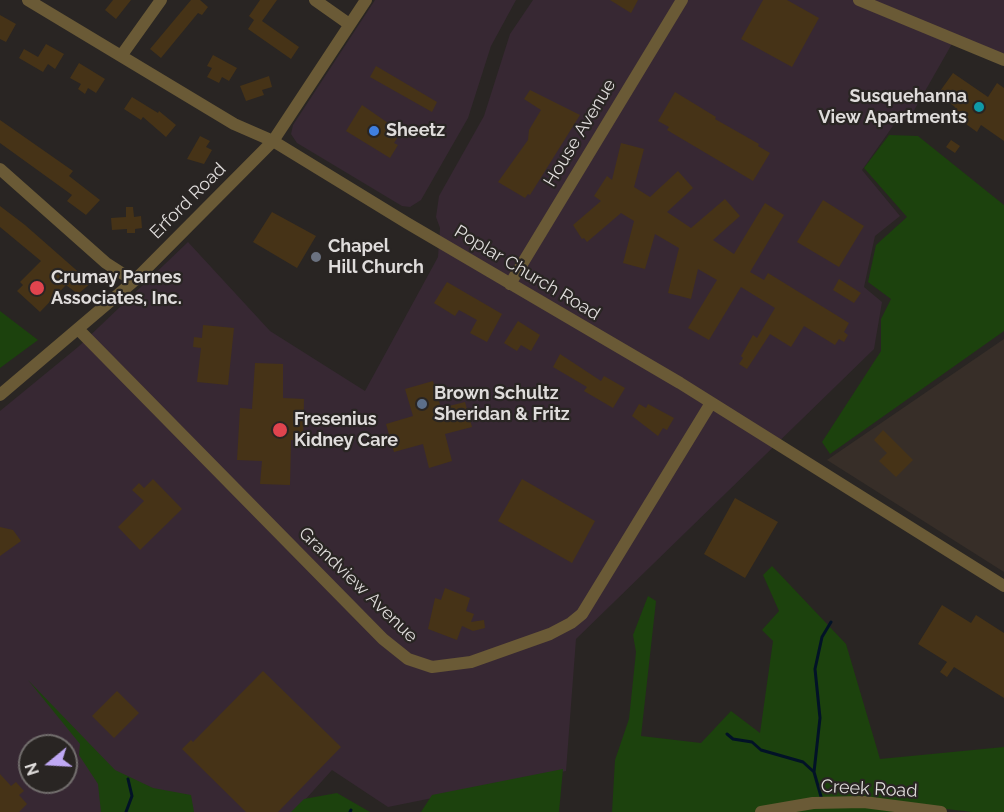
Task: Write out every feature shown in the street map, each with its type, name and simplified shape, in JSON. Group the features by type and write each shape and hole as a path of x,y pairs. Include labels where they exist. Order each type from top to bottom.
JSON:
{"street":[{"name":"Poplar Church Road","path":"28,0 234,124 273,141 711,403 1004,586"},
{"path":"121,56 161,0"},
{"path":"315,0 349,24"},
{"name":"Erford Road","path":"0,395 134,281 273,141 366,0"},
{"name":"House Avenue","path":"510,284 682,0"},
{"path":"859,0 1004,60"},
{"path":"0,169 106,263 134,281"},
{"name":"Grandview Avenue","path":"79,330 383,639 408,659 432,667 471,662 567,626 582,614 711,403"},
{"name":"Creek Road","path":"760,812 820,803 864,802 941,812"}],"shaded area":[{"path":"375,0 516,0 491,46 468,118 421,200 410,207 402,206 297,143 291,134 293,125"},
{"path":"533,0 1004,0 1004,57 957,35 908,121 895,123 862,170 900,216 875,236 864,287 882,302 874,349 576,639 566,771 388,807 332,770 294,812 0,812 0,411 78,347 188,242 270,331 365,391 438,257 440,228 436,217 439,196 484,116 510,34"},
{"path":"1004,339 1004,572 827,460"}],"green space":[{"path":"889,135 918,136 1004,205 1004,331 830,454 822,442 881,351 881,319 891,299 868,282 876,245 907,217 864,168"},
{"path":"0,311 38,340 0,368"},
{"path":"772,566 846,644 880,759 1004,747 1004,812 972,812 886,802 930,812 612,812 615,760 629,719 636,652 633,635 648,596 656,601 641,736 701,743 731,711 760,733 773,641 762,630 779,611 763,575"},
{"path":"28,680 115,770 153,788 191,795 194,812 101,812 98,784 79,755 78,734 72,734"},
{"path":"563,769 559,812 421,812 432,795"},
{"path":"337,793 370,812 291,812 304,799"}],"building":[{"path":"113,0 131,0 116,19 105,10"},
{"path":"191,0 200,0 208,7 202,15 198,13 161,58 150,49"},
{"path":"260,0 277,0 262,21 299,47 291,59 248,29 254,20 249,16"},
{"path":"610,0 638,0 631,13"},
{"path":"763,0 787,0 819,18 792,67 741,39"},
{"path":"0,15 16,24 6,42 0,39"},
{"path":"46,44 64,54 55,69 48,64 43,72 19,58 24,49 38,57"},
{"path":"213,55 237,68 229,81 222,77 219,83 207,77 212,68 207,66"},
{"path":"79,63 105,79 96,93 88,88 85,94 78,89 81,84 70,78"},
{"name":"Sheetz","path":"376,66 437,102 432,112 370,77"},
{"name":"Susquehanna View Apartments","path":"953,73 988,97 997,83 1004,88 1004,141 981,125 977,132 952,114 955,107 938,94"},
{"path":"269,76 272,87 262,90 264,95 246,101 240,86"},
{"path":"530,90 580,115 530,195 528,194 525,198 498,182 528,140 529,130 541,110 524,99"},
{"path":"675,92 770,153 753,181 667,130 669,127 658,121"},
{"path":"132,97 158,113 159,111 176,125 166,137 143,117 141,120 124,109"},
{"name":"Sheetz","path":"362,105 401,132 394,143 398,145 390,158 346,131"},
{"path":"0,120 73,171 69,176 100,200 86,215 67,201 72,195 0,143"},
{"path":"200,136 210,141 206,147 212,150 204,164 187,159"},
{"path":"951,140 960,146 955,153 946,147"},
{"path":"621,143 644,149 634,187 650,197 678,171 693,188 667,212 691,228 725,199 740,216 713,240 734,254 765,203 784,215 750,272 764,280 768,273 849,323 844,332 848,335 844,342 839,339 835,345 804,326 791,347 770,334 747,369 739,364 743,358 741,356 753,335 757,338 775,308 741,287 709,340 688,328 717,280 698,269 691,299 668,293 679,248 655,234 645,269 623,263 634,221 621,213 587,242 584,238 582,239 573,225 601,201 594,196 607,176 612,180"},
{"path":"823,200 864,226 839,267 797,242"},
{"path":"0,206 91,283 78,294 66,285 40,312 17,291 23,285 20,282 41,261 0,227"},
{"path":"126,207 133,207 134,217 141,216 142,228 135,229 135,233 127,233 127,229 112,230 111,218 126,217"},
{"path":"272,212 316,236 297,268 253,242"},
{"path":"839,279 861,293 854,303 833,290"},
{"path":"447,282 502,314 487,342 470,333 477,320 459,310 455,316 434,303"},
{"path":"518,321 540,335 531,351 521,345 517,351 504,343"},
{"path":"203,325 234,328 228,385 197,382 201,348 193,347 194,337 202,338"},
{"path":"560,354 601,381 604,376 625,388 613,408 584,391 587,387 553,367"},
{"path":"255,363 283,364 283,398 304,399 303,441 291,440 290,485 260,484 262,461 237,460 240,408 252,409"},
{"path":"433,381 441,408 465,402 472,427 445,434 452,461 429,468 423,444 394,452 386,424 413,416 405,389"},
{"path":"639,404 646,408 648,404 674,418 667,430 663,428 658,436 632,416"},
{"path":"883,430 913,460 896,477 879,461 887,453 874,440"},
{"path":"153,479 182,509 140,550 118,527 144,501 132,490 139,483 144,488"},
{"path":"522,479 595,521 572,563 498,521"},
{"path":"735,498 778,522 745,578 704,554"},
{"path":"0,527 13,530 21,541 0,556"},
{"path":"445,588 470,598 466,611 474,614 471,622 484,620 485,628 473,631 462,626 457,640 428,629 435,598 441,600"},
{"path":"942,605 971,623 976,615 1004,633 1004,698 954,667 947,677 940,672 947,662 918,644"},
{"path":"263,671 341,747 278,812 246,812 182,749 191,740 193,742"},
{"path":"117,691 139,713 114,738 92,716"},
{"path":"0,774 11,786 16,782 18,794 27,804 19,812 0,812"}],"waterway":[{"path":"822,800 814,772 820,718 815,669 822,637 831,622"},
{"path":"727,734 733,739 752,742 761,750 803,762 814,772"},
{"path":"126,812 132,796 128,779"}],"place":[{"name":"Susquehanna View Apartments","path":"979,107"},
{"name":"Sheetz","path":"374,131"},
{"name":"Chapel Hill Church","path":"316,257"},
{"name":"Crumay Parnes Associates, Inc.","path":"37,288"},
{"name":"Brown Schultz Sheridan & Fritz","path":"422,404"},
{"name":"Fresenius Kidney Care","path":"280,430"}]}
